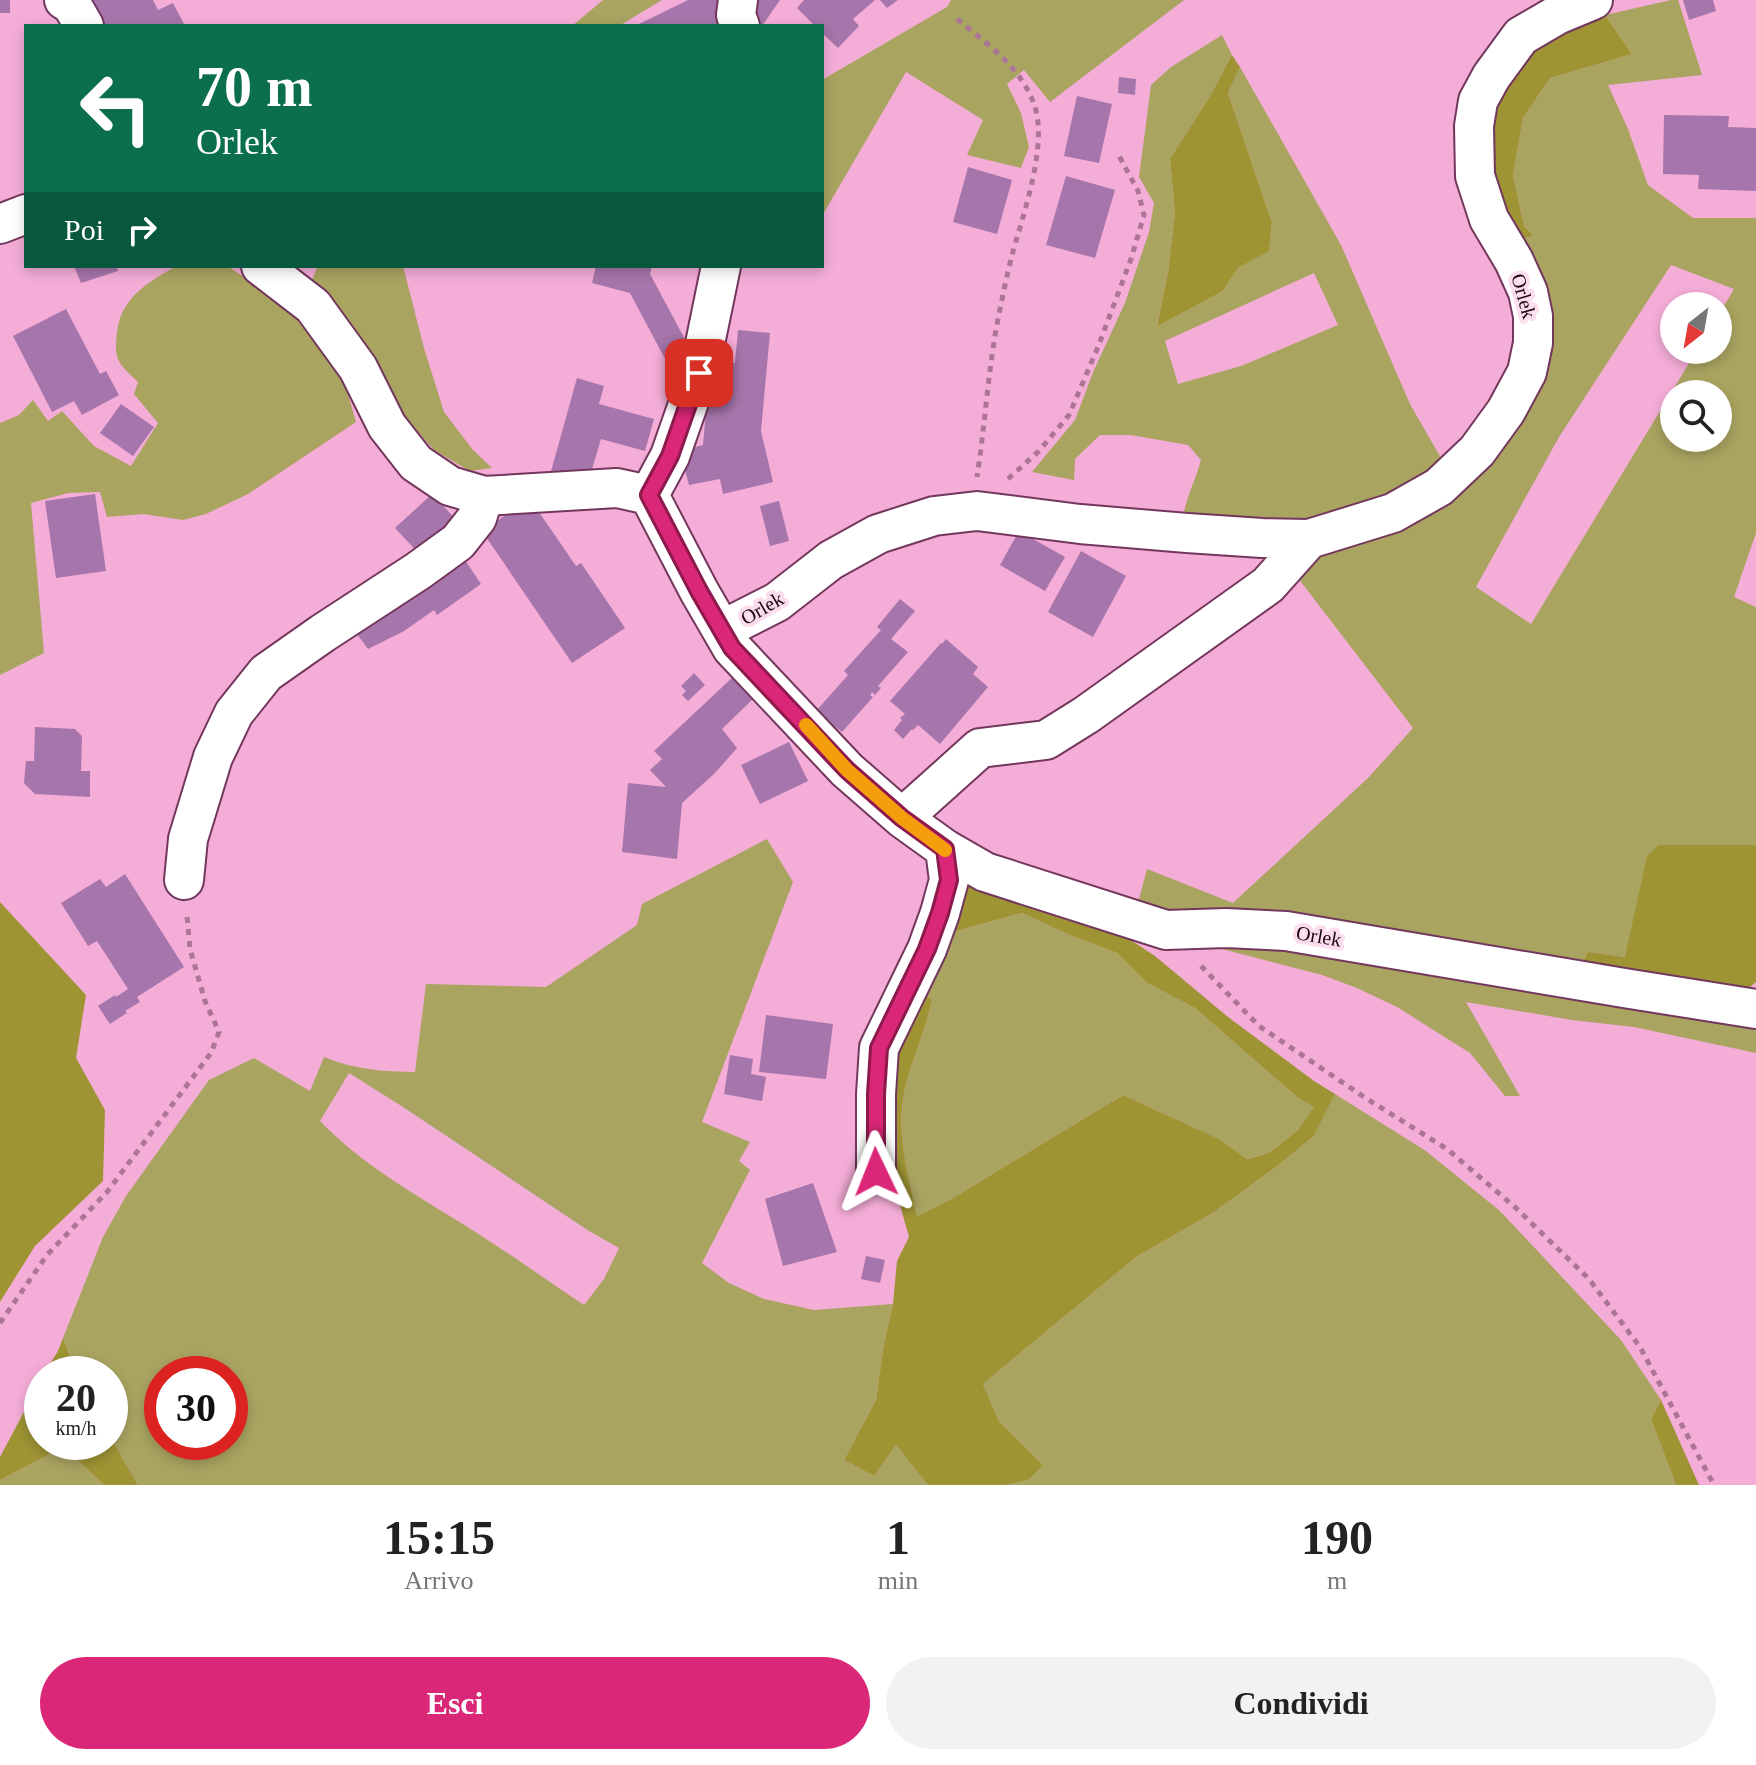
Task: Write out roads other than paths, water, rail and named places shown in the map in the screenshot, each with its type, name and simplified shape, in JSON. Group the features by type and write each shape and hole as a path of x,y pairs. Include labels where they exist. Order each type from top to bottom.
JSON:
{"street":[{"path":"64,0 72,5 83,24"},
{"path":"738,0 736,15 739,24"},
{"name":"Orlek","path":"722,630 777,602 831,560 878,534 934,516 968,512 1172,532 1309,539 1393,513 1439,487 1477,451 1506,411 1527,372 1533,343 1533,316 1528,292 1489,219 1475,176 1474,126 1478,101 1521,36 1557,15 1593,0"},
{"path":"0,224 24,215"},
{"path":"264,268 313,306 358,368 387,426 416,463 450,486 484,496 617,488 649,495 670,456 699,373 721,268"},
{"name":"Orlek","path":"649,495 732,648 847,770 902,818 945,849 985,872 1166,930 1226,928 1286,931 1756,1009"},
{"path":"184,880 188,839 213,757 234,713 266,673 458,542 477,518 484,496"},
{"path":"902,818 980,748 1046,740 1086,715 1268,585 1309,539"},
{"path":"876,1172 879,1048 922,960 940,913 949,880 945,849"}]}
